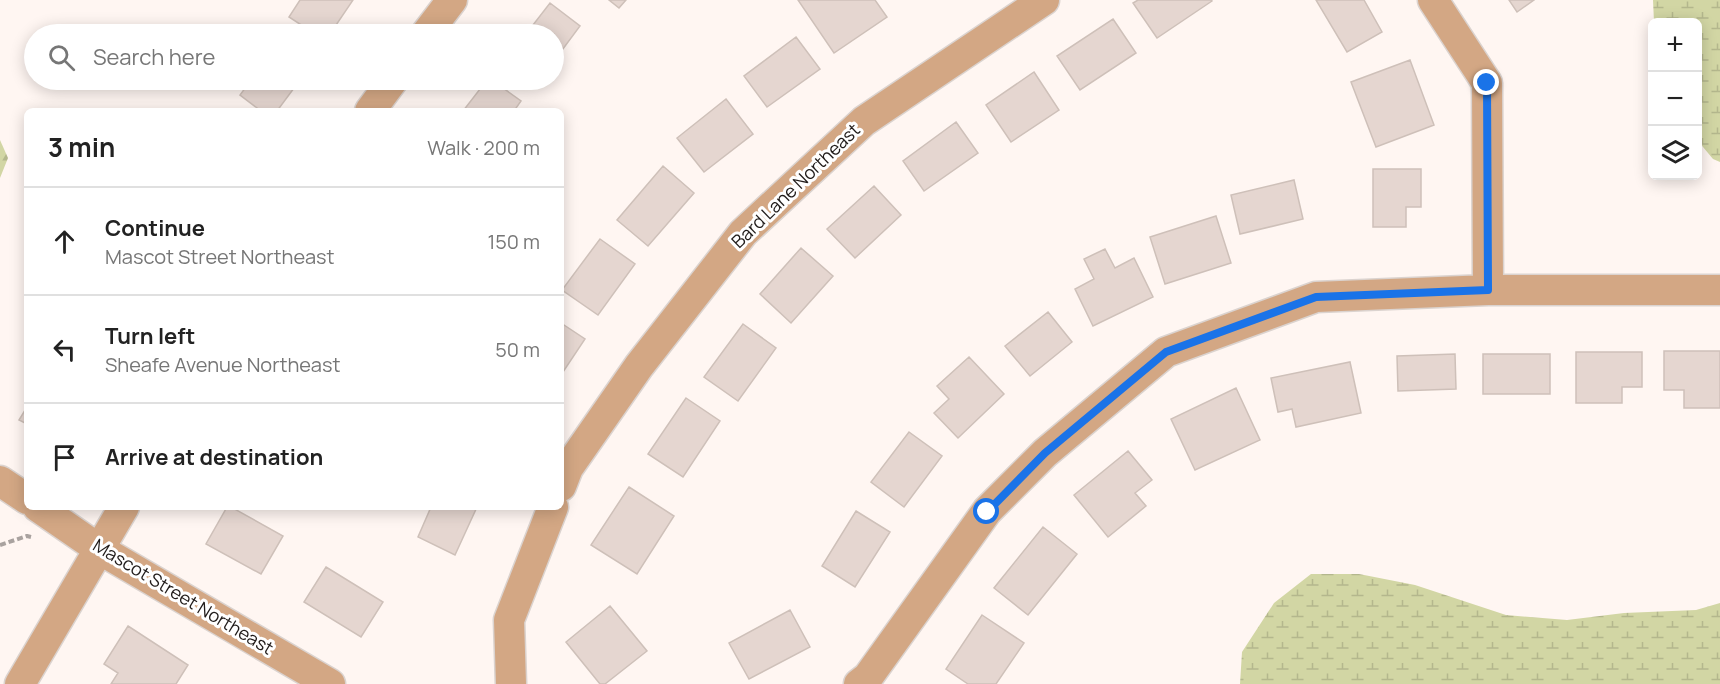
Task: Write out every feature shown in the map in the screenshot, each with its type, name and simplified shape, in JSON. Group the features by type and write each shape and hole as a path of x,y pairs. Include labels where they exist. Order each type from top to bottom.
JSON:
{"street":[{"path":"434,24 452,0"},
{"name":"Bard Lane Northeast","path":"564,478 568,468 639,366 743,233 864,121 1044,0"},
{"path":"1433,0 1487,83 1488,290"},
{"path":"372,108 386,90"},
{"path":"859,684 868,677 987,512 1045,453 1166,352 1316,297 1488,290 1720,290"},
{"path":"0,481 24,498"},
{"name":"Mascot Street Northeast","path":"42,510 99,549 330,684"},
{"path":"20,684 122,510"},
{"path":"511,684 509,620 552,510"}],"green space":[{"path":"1653,0 1720,0 1720,162 1713,159 1702,146 1702,18 1654,18"},
{"path":"0,140 8,158 0,178"},
{"path":"1311,574 1359,574 1415,585 1506,615 1567,620 1624,613 1696,610 1720,603 1720,684 1240,684 1242,652 1274,603"}],"building":[{"path":"300,0 353,0 337,24 300,24 289,17"},
{"path":"609,0 626,0 619,8"},
{"path":"798,0 875,0 887,17 834,53"},
{"path":"1138,0 1212,1 1157,38 1133,3"},
{"path":"1316,0 1364,0 1382,32 1347,52"},
{"path":"1509,0 1534,0 1517,12"},
{"path":"550,3 580,26 564,48 564,24 534,24"},
{"path":"1113,19 1136,53 1080,90 1057,56"},
{"path":"796,37 820,69 767,107 744,76"},
{"path":"1410,60 1434,125 1376,147 1351,82"},
{"path":"1034,72 1059,110 1011,142 986,105"},
{"path":"244,90 293,90 279,108 257,108 240,95"},
{"path":"479,90 506,90 521,101 516,108 465,108"},
{"path":"726,99 753,134 704,172 677,138"},
{"path":"956,122 978,153 924,191 903,161"},
{"path":"663,166 694,193 648,246 617,220"},
{"path":"1373,169 1421,169 1421,207 1406,207 1406,227 1373,227"},
{"path":"1294,180 1303,219 1240,234 1231,195"},
{"path":"874,186 901,215 855,258 827,229"},
{"path":"1216,216 1231,263 1165,284 1150,237"},
{"path":"600,239 635,264 598,315 564,291 564,287"},
{"path":"801,248 833,276 791,323 760,294"},
{"path":"1105,249 1115,268 1134,258 1153,297 1093,326 1075,289 1094,279 1084,259"},
{"path":"1048,312 1072,342 1030,376 1005,346"},
{"path":"743,324 776,348 738,401 704,377"},
{"path":"564,325 585,339 564,370"},
{"path":"1664,351 1720,351 1720,408 1684,408 1684,390 1664,390"},
{"path":"1576,352 1642,352 1642,387 1622,387 1622,403 1576,403"},
{"path":"1455,354 1456,389 1398,391 1397,356"},
{"path":"1483,354 1550,354 1550,394 1483,394"},
{"path":"969,357 1004,394 958,438 934,413 949,399 937,386"},
{"path":"1350,362 1361,413 1296,427 1292,409 1278,412 1271,378"},
{"path":"1236,388 1260,440 1195,470 1171,419"},
{"path":"686,398 720,421 683,477 648,454"},
{"path":"24,412 24,422 19,420"},
{"path":"909,432 942,456 904,507 871,482"},
{"path":"1128,451 1152,480 1135,493 1146,506 1108,537 1074,495"},
{"path":"629,487 674,516 637,574 591,545"},
{"path":"225,510 236,510 283,536 261,574 206,544"},
{"path":"430,510 476,510 455,555 418,537"},
{"path":"856,511 890,532 855,587 822,566"},
{"path":"1043,527 1077,554 1028,615 994,588"},
{"path":"326,567 383,602 361,637 304,602"},
{"path":"610,606 647,651 605,684 600,684 566,642"},
{"path":"790,610 810,647 749,679 729,643"},
{"path":"982,615 1024,643 996,684 968,684 946,669"},
{"path":"128,626 188,665 176,684 111,684 118,673 104,664"}],"route":[{"path":"987,512 1045,453 1166,352 1316,297 1488,290 1487,83"}]}
